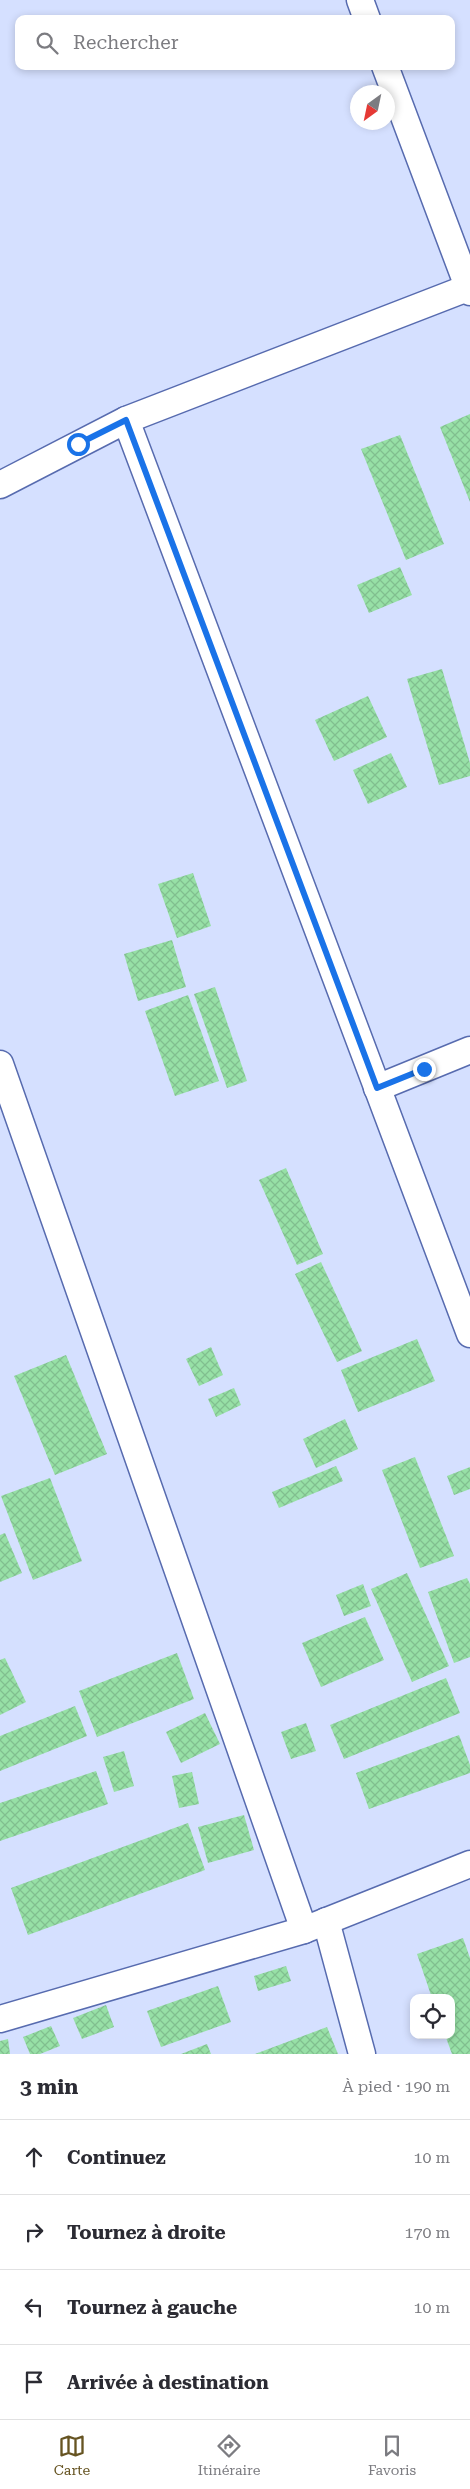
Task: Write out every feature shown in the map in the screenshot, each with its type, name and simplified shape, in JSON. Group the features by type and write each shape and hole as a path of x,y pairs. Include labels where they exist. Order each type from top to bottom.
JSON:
{"street":[{"path":"360,0 366,15"},
{"path":"0,485 126,420 470,289 387,70"},
{"path":"126,420 470,1334"},
{"path":"377,1088 470,1050"},
{"path":"0,1064 362,2054"},
{"path":"0,2019 315,1925 470,1864"}],"building":[{"path":"470,414 470,502 440,427"},
{"path":"400,435 444,544 406,560 361,449"},
{"path":"400,567 412,595 369,613 357,585"},
{"path":"442,669 470,763 470,776 439,785 407,679"},
{"path":"368,696 387,737 334,761 315,720"},
{"path":"391,753 407,787 368,804 353,770"},
{"path":"193,873 211,926 177,938 158,884"},
{"path":"172,940 186,987 138,1001 124,954"},
{"path":"215,987 247,1081 227,1088 194,994"},
{"path":"188,995 219,1081 175,1096 145,1011"},
{"path":"286,1168 323,1254 297,1265 259,1180"},
{"path":"321,1262 362,1351 337,1362 295,1274"},
{"path":"417,1339 435,1381 358,1412 341,1370"},
{"path":"211,1347 223,1375 199,1386 186,1359"},
{"path":"66,1355 107,1454 55,1475 14,1376"},
{"path":"234,1388 241,1405 216,1417 208,1399"},
{"path":"345,1419 358,1449 316,1468 303,1439"},
{"path":"415,1457 454,1556 420,1568 382,1470"},
{"path":"336,1466 343,1481 279,1508 272,1492"},
{"path":"470,1467 470,1489 454,1495 447,1476"},
{"path":"50,1478 82,1561 33,1580 1,1496"},
{"path":"5,1533 22,1573 0,1582 0,1535"},
{"path":"407,1573 449,1666 412,1682 371,1589"},
{"path":"467,1578 470,1584 470,1657 454,1663 428,1592"},
{"path":"363,1584 371,1606 344,1616 336,1595"},
{"path":"365,1617 384,1660 321,1687 302,1643"},
{"path":"177,1653 194,1699 97,1737 79,1691"},
{"path":"5,1658 26,1702 0,1715 0,1660"},
{"path":"446,1678 460,1713 344,1759 330,1725"},
{"path":"75,1706 87,1736 0,1771 0,1736"},
{"path":"205,1713 220,1744 181,1763 166,1732"},
{"path":"306,1723 316,1751 291,1759 281,1732"},
{"path":"459,1735 470,1765 470,1773 369,1809 356,1773"},
{"path":"124,1751 134,1786 114,1792 103,1757"},
{"path":"96,1771 108,1804 0,1841 0,1803"},
{"path":"192,1772 199,1804 179,1808 172,1776"},
{"path":"244,1815 254,1850 208,1863 198,1827"},
{"path":"188,1823 205,1870 28,1935 11,1888"},
{"path":"463,1938 470,1958 470,2054 452,2054 446,2039 455,2039 455,1994 431,1994 417,1954"},
{"path":"286,1966 291,1981 258,1991 254,1976"},
{"path":"218,1986 231,2022 161,2047 147,2011"},
{"path":"106,2005 114,2027 82,2039 73,2018"},
{"path":"51,2026 60,2046 40,2054 30,2054 23,2037"},
{"path":"327,2027 338,2054 255,2054"},
{"path":"8,2039 10,2054 0,2054 0,2041"},
{"path":"207,2044 211,2054 181,2054"}],"route":[{"path":"78,444 126,420 377,1088 424,1069"}]}
